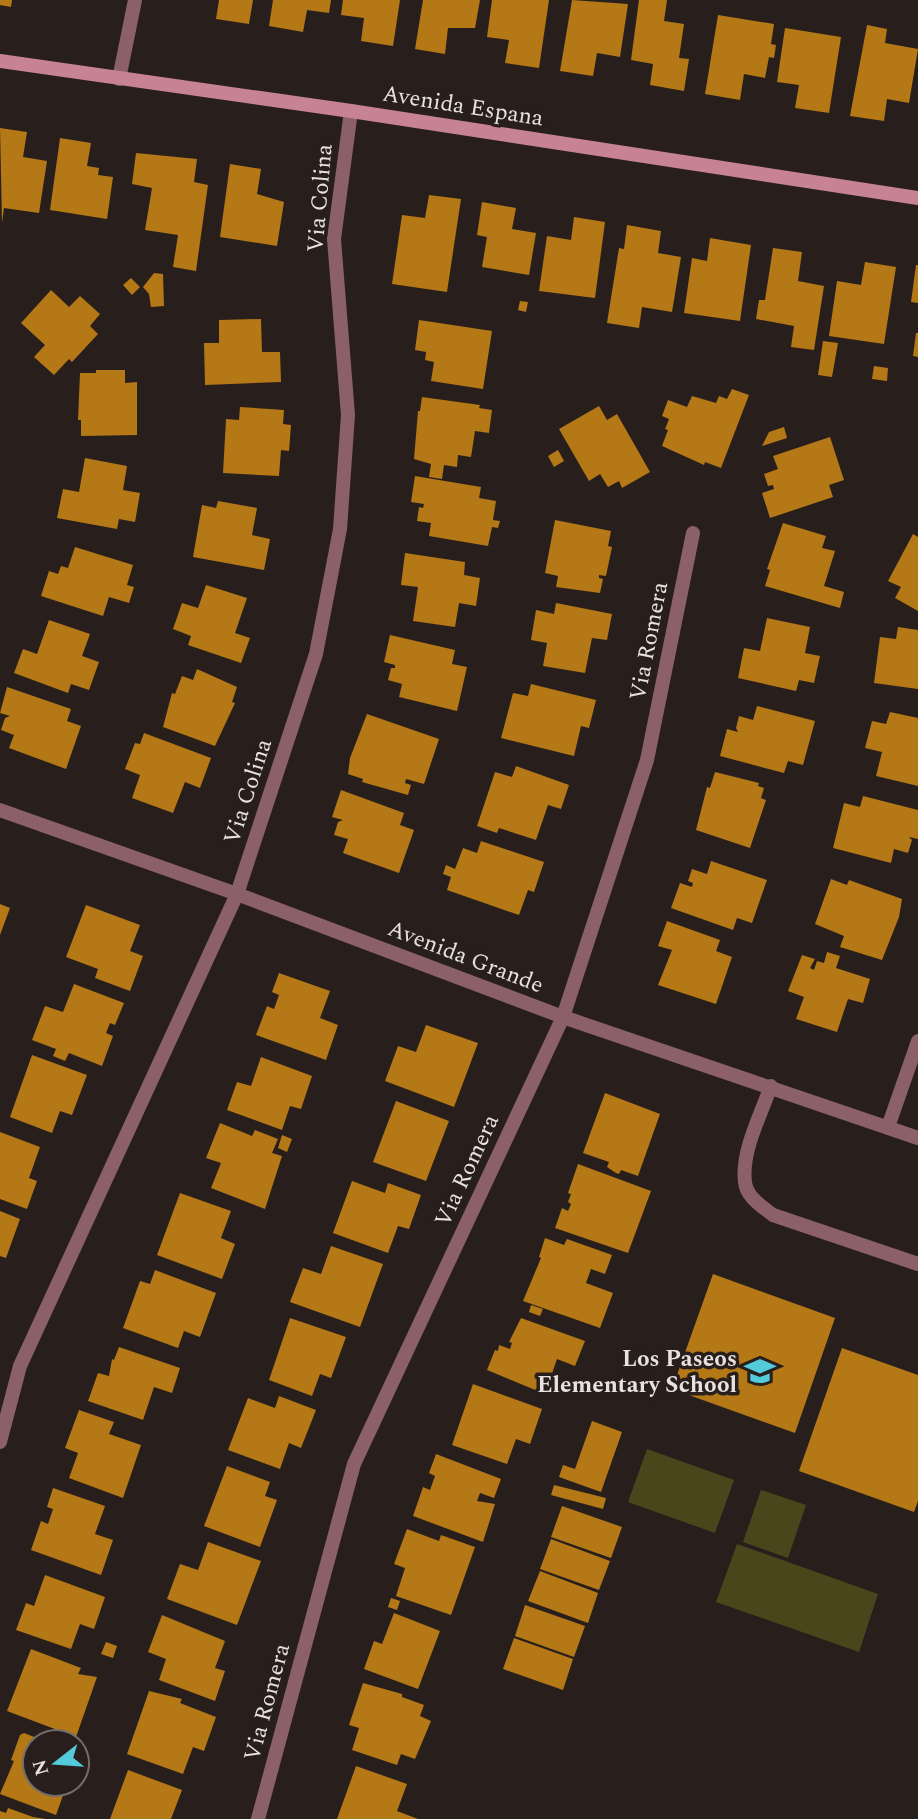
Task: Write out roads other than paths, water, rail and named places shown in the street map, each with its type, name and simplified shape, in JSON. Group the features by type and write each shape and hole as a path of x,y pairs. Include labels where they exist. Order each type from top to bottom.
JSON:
{"street":[{"path":"119,79 135,0"},
{"name":"Avenida Espana","path":"0,61 351,111 918,198"},
{"name":"Via Colina","path":"0,1442 20,1366 237,894 316,654 340,529 348,415 334,239 351,111"},
{"name":"Via Romera","path":"258,1819 354,1464 563,1017 647,760 693,533"},
{"name":"Avenida Grande","path":"0,810 237,894 563,1017 918,1138"},
{"path":"888,1127 918,1041"},
{"path":"771,1086 749,1150 744,1184 755,1201 773,1215 918,1264"}],"place":[{"name":"Los Paseos Elementary School","path":"760,1371"}]}
